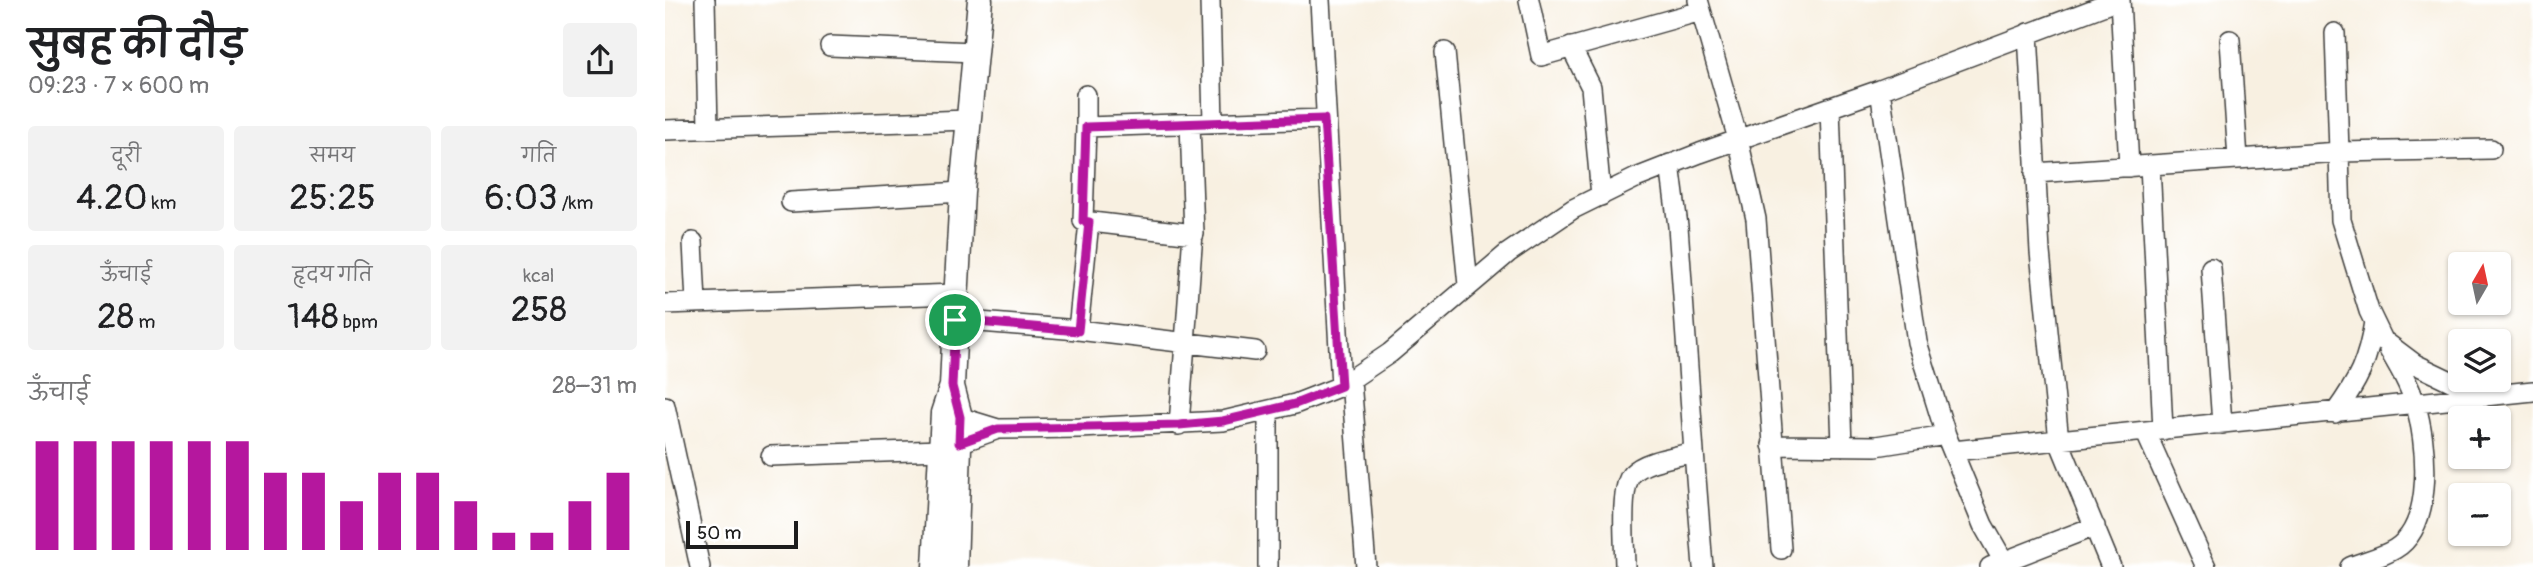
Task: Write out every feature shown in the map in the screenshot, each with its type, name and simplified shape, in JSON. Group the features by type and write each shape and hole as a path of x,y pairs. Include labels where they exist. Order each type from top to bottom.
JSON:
{"main road":[{"path":"955,567 950,446 956,294 980,0"},
{"path":"935,567 950,446"}],"street":[{"path":"705,0 708,128"},
{"path":"1210,0 1213,123"},
{"path":"1320,0 1324,119 1346,384 1366,567"},
{"path":"1529,0 1541,56 1699,6 1738,139 1756,219 1781,549"},
{"path":"951,415 998,429 1179,425 1268,412 1346,384 1390,353 1468,285 1548,224 1601,196 1670,164 1880,90 2119,0 2129,167"},
{"path":"2028,33 2035,173 2059,441 2111,567"},
{"path":"2335,33 2341,220 2378,331 2406,379 2416,404 2425,458 2423,500 2417,523 2397,549 2350,567"},
{"path":"2230,40 2238,159"},
{"path":"830,46 974,52"},
{"path":"1571,47 1591,87 1601,196"},
{"path":"1445,52 1468,285"},
{"path":"1880,90 1917,342 1949,443 2000,565 2095,526"},
{"path":"1086,94 1083,221 1193,233"},
{"path":"1830,108 1842,446"},
{"path":"1086,127 1324,119"},
{"path":"665,130 969,120"},
{"path":"1179,425 1193,233 1190,124"},
{"path":"2035,173 2339,152 2491,149"},
{"path":"1670,164 1678,226 1703,567"},
{"path":"2150,166 2155,431 2206,567"},
{"path":"791,202 963,192"},
{"path":"1078,331 1089,222"},
{"path":"693,242 696,303"},
{"path":"2211,268 2222,424"},
{"path":"665,304 956,294"},
{"path":"955,320 1255,351"},
{"path":"2378,331 2415,364 2485,397"},
{"path":"2335,413 2357,383 2378,331"},
{"path":"1772,445 1876,446 2059,441 2533,391"},
{"path":"665,406 699,567"},
{"path":"1268,412 1268,567"},
{"path":"771,456 950,446 998,429"},
{"path":"1625,567 1624,521 1627,486 1631,474 1647,466 1694,452"}],"route":[{"path":"1324,119 1341,386 1295,404 1223,421 1179,425 998,429 959,443 960,417 952,386 955,320 1078,331 1089,222 1083,221 1086,127 1324,119"}]}
